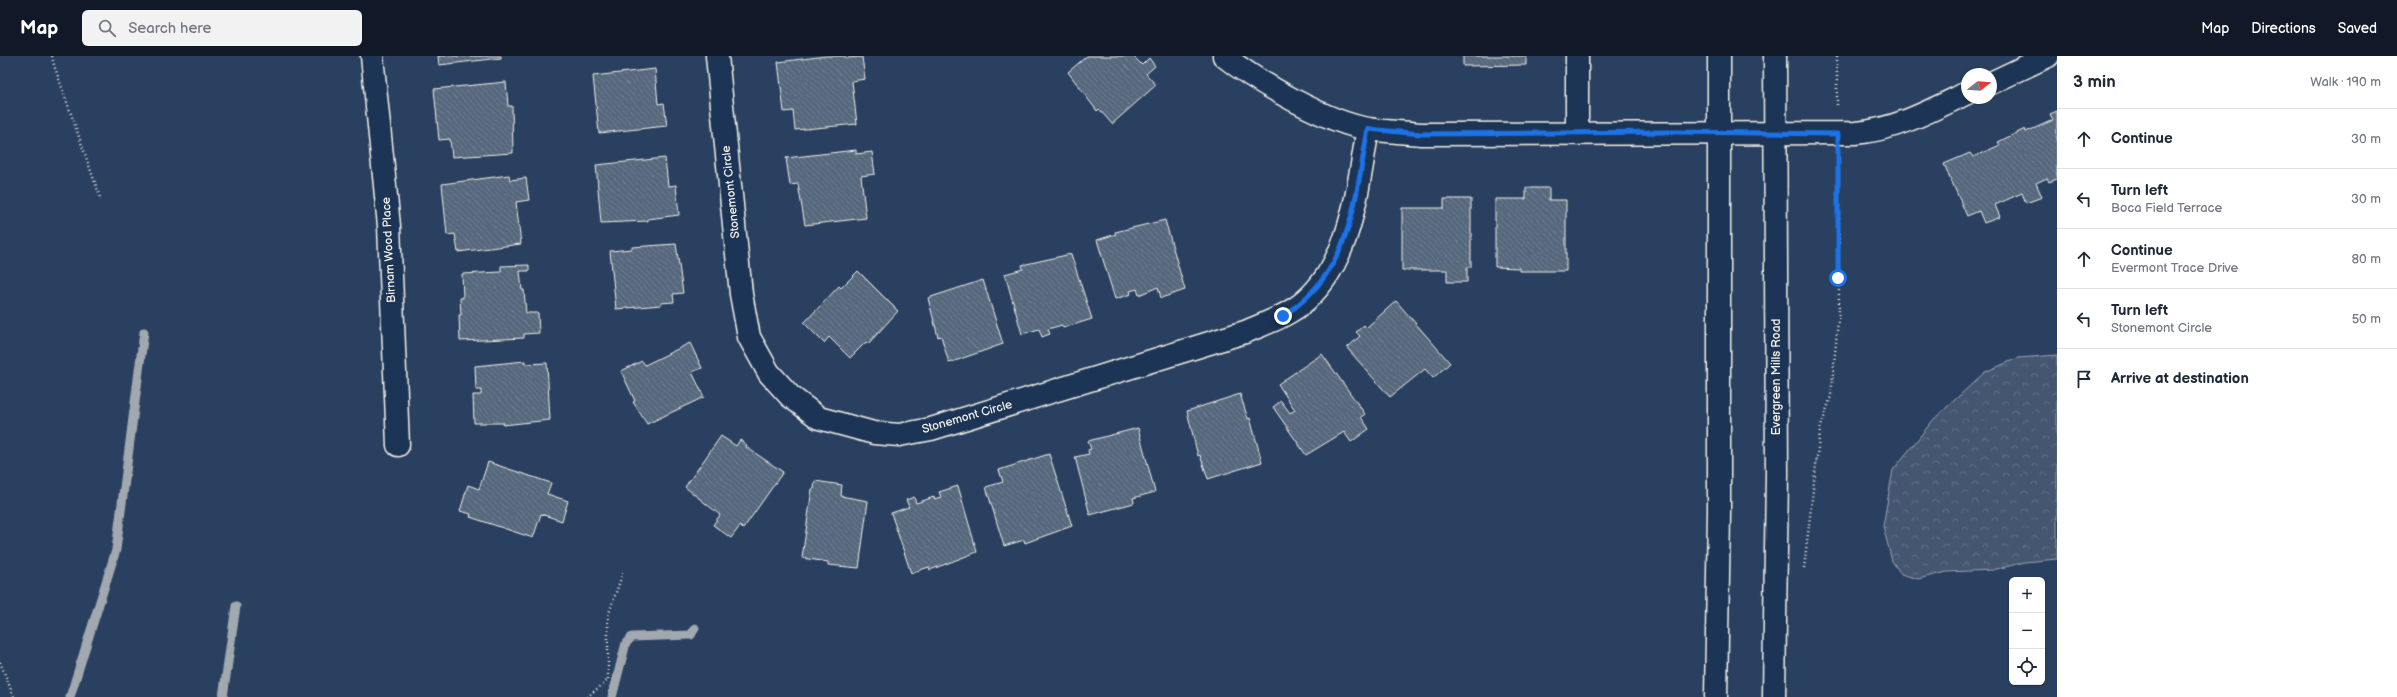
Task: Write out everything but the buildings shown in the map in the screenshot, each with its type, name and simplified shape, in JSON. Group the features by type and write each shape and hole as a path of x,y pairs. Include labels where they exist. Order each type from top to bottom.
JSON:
{"street":[{"name":"Birnam Wood Place","path":"372,56 389,226 398,445"},
{"name":"Stonemont Circle","path":"717,56 741,294 749,337 769,373 790,396 819,418 874,433 899,435 931,429 1245,332 1283,316 1301,304 1324,280 1342,248 1353,208 1368,129"},
{"path":"1224,56 1244,72 1282,94 1331,117 1368,129 1421,134 1719,132 1838,134 1870,132 1904,122 1961,97"},
{"path":"1577,56 1577,134"},
{"path":"1716,697 1719,513 1719,56"},
{"name":"Evergreen Mills Road","path":"1774,697 1777,472 1775,56"},
{"path":"1997,79 2048,56"}],"path":[{"path":"52,56 101,200"},
{"path":"1804,570 1820,430 1831,396 1839,310 1837,56"},
{"path":"587,697 608,680 608,616 623,572"},
{"path":"0,662 14,697"}],"green space":[{"path":"2057,355 2057,559 2025,562 1993,570 1947,572 1918,579 1901,574 1892,561 1883,526 1893,470 1934,419 1985,372 2018,358"}],"waterway":[{"path":"70,697 116,550 144,332"},
{"path":"223,697 236,606"},
{"path":"612,697 626,643 632,637 691,635 695,628"}],"route":[{"path":"1283,316 1301,304 1324,280 1342,248 1353,208 1368,129 1421,134 1577,134 1673,132 1838,134 1838,278"}]}
